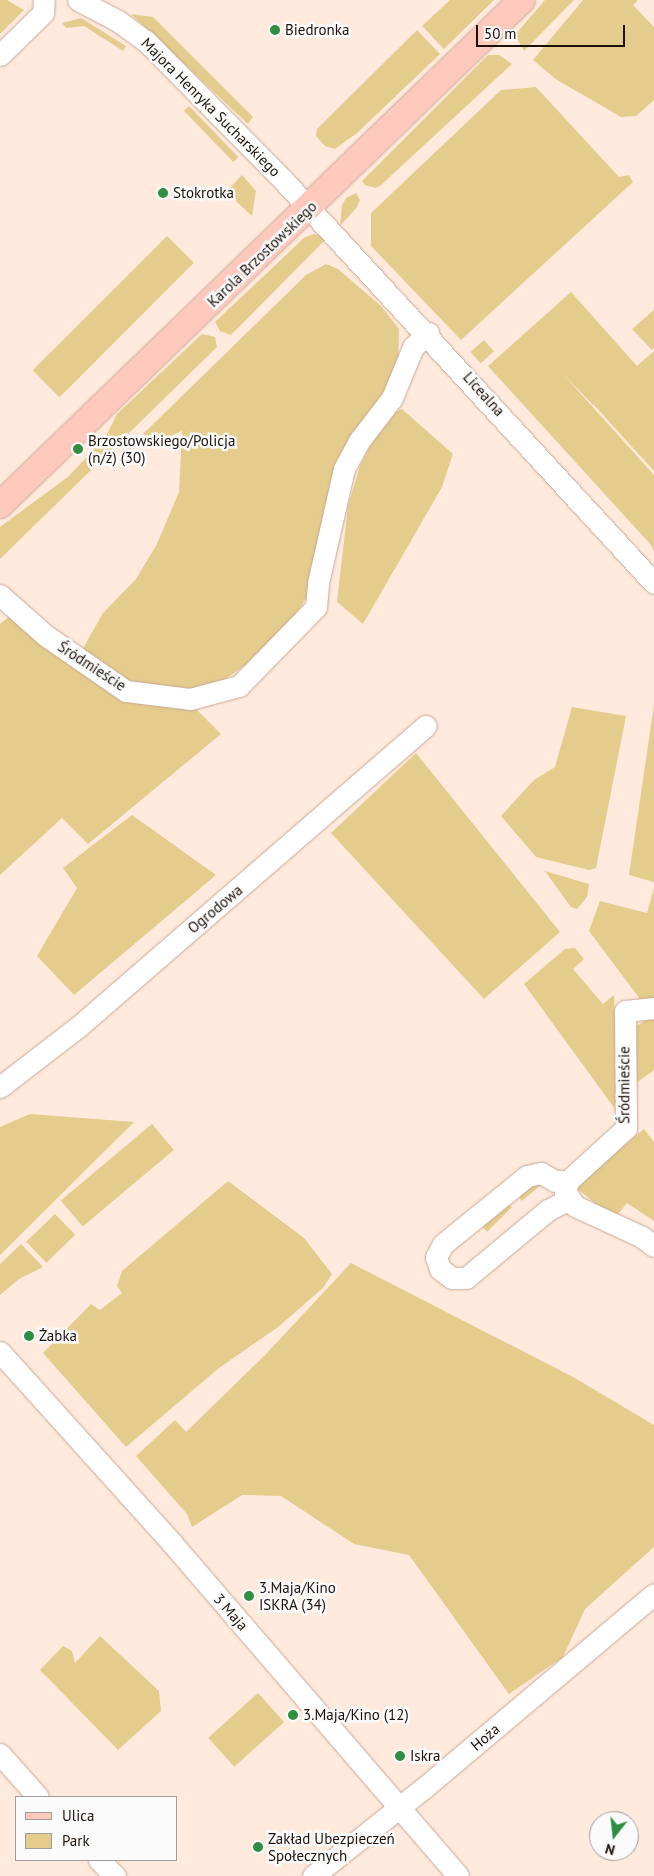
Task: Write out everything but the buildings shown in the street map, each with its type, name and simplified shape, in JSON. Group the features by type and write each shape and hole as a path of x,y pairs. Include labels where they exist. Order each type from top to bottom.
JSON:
{"main road":[{"name":"Karola Brzostowskiego","path":"0,505 310,209 522,0"}],"street":[{"path":"0,55 43,13 44,0"},
{"name":"Majora Henryka Sucharskiego","path":"78,0 118,21 146,41 310,209"},
{"name":"Licealna","path":"310,209 428,333 654,583"},
{"name":"Śródmieście","path":"0,594 45,635 126,691 190,699 239,686 316,606 318,583 344,469 359,441 392,398 413,347 428,333"},
{"name":"Ogrodowa","path":"0,1087 78,1027 426,726"},
{"name":"Śródmieście","path":"568,1191 626,1128 625,1011 654,1008"},
{"path":"568,1191 466,1278 452,1278 440,1269 436,1256 443,1244 527,1176 541,1173 555,1180 568,1191 575,1206 642,1237 654,1246"},
{"name":"3 Maja","path":"0,1352 109,1470 458,1876"},
{"name":"Hoża","path":"313,1876 399,1808 654,1594"},
{"path":"0,1754 37,1796"},
{"path":"100,1861 115,1876"}],"green space":[{"path":"0,0 7,0 24,10 0,34"},
{"path":"450,0 494,0 444,49 422,26"},
{"path":"545,0 574,0 524,51 515,35"},
{"path":"583,0 638,0 633,5 654,27 654,100 636,116 621,117 557,80 533,60"},
{"path":"131,14 153,17 253,117 248,124"},
{"path":"81,18 126,46 123,51 84,26 66,28 62,23"},
{"path":"417,30 440,54 357,133 335,149 325,146 316,136 317,129"},
{"path":"488,55 499,55 512,64 381,185 376,188 365,185 362,181"},
{"path":"536,87 619,177 629,175 633,182 461,340 371,246 371,213 501,90"},
{"path":"189,106 238,157 233,162 184,111"},
{"path":"242,175 256,191 252,216 226,192"},
{"path":"356,193 360,200 357,207 340,226 342,205 346,198"},
{"path":"315,234 326,239 231,335 220,331 215,322 305,237"},
{"path":"167,236 194,263 60,397 33,370"},
{"path":"326,264 338,269 381,306 399,329 398,363 390,386 359,426 307,596 295,618 253,660 212,688 179,693 123,680 81,652 103,613 136,579 157,544 179,492 182,431 157,441 143,434 306,275"},
{"path":"571,292 637,366 654,351 654,471 594,405 603,397 593,405 562,373 654,475 654,552 651,545 488,366"},
{"path":"654,310 654,348 652,350 632,329"},
{"path":"202,334 215,337 217,347 0,559 0,527 69,476 106,436 117,414"},
{"path":"484,340 494,351 481,363 471,352"},
{"path":"402,409 453,454 442,487 363,624 337,602 348,506 360,466 385,417"},
{"path":"10,616 80,666 195,708 221,734 88,844 62,818 0,875 0,624"},
{"path":"654,705 654,882 629,875"},
{"path":"572,707 626,716 596,868 589,870 536,857 501,816 534,780 555,767"},
{"path":"416,753 560,932 484,999 331,833"},
{"path":"132,815 216,875 74,995 37,956 77,888 63,868"},
{"path":"545,871 589,884 587,897 577,909 571,907"},
{"path":"654,888 654,1004 643,1003 589,931 600,901 647,913"},
{"path":"575,948 584,959 573,969 603,1004 614,995 618,1113 524,984 565,949"},
{"path":"654,1016 654,1070 635,1084 632,1028"},
{"path":"30,1114 134,1122 0,1255 0,1127"},
{"path":"152,1124 174,1150 83,1227 61,1200"},
{"path":"644,1129 654,1142 654,1221 627,1203 614,1219 574,1186"},
{"path":"228,1181 304,1238 332,1274 323,1288 278,1327 219,1368 126,1447 43,1353 91,1304 100,1310 122,1293 117,1286 122,1271"},
{"path":"532,1181 542,1184 522,1201 517,1194"},
{"path":"507,1202 512,1207 487,1232 482,1227"},
{"path":"55,1214 75,1235 46,1263 26,1242"},
{"path":"21,1244 43,1267 19,1279 0,1295 0,1264"},
{"path":"351,1263 573,1377 654,1425 654,1547 585,1609 563,1657 509,1694 409,1555 354,1544 281,1496 242,1495 192,1527 187,1514 136,1456 175,1420 186,1432 266,1354"},
{"path":"100,1636 159,1691 161,1711 118,1750 40,1670 63,1646 72,1651 75,1663"},
{"path":"258,1693 284,1722 234,1767 208,1738"}],"place":[{"name":"Biedronka","path":"275,30"},
{"name":"Stokrotka","path":"163,193"},
{"name":"Brzostowskiego/Policja (n/ż) (30)","path":"78,449"},
{"name":"Żabka","path":"29,1336"},
{"name":"3.Maja/Kino ISKRA (34)","path":"249,1596"},
{"name":"3.Maja/Kino (12)","path":"293,1715"},
{"name":"Iskra","path":"400,1756"},
{"name":"Zakład Ubezpieczeń Społecznych","path":"258,1847"}]}
